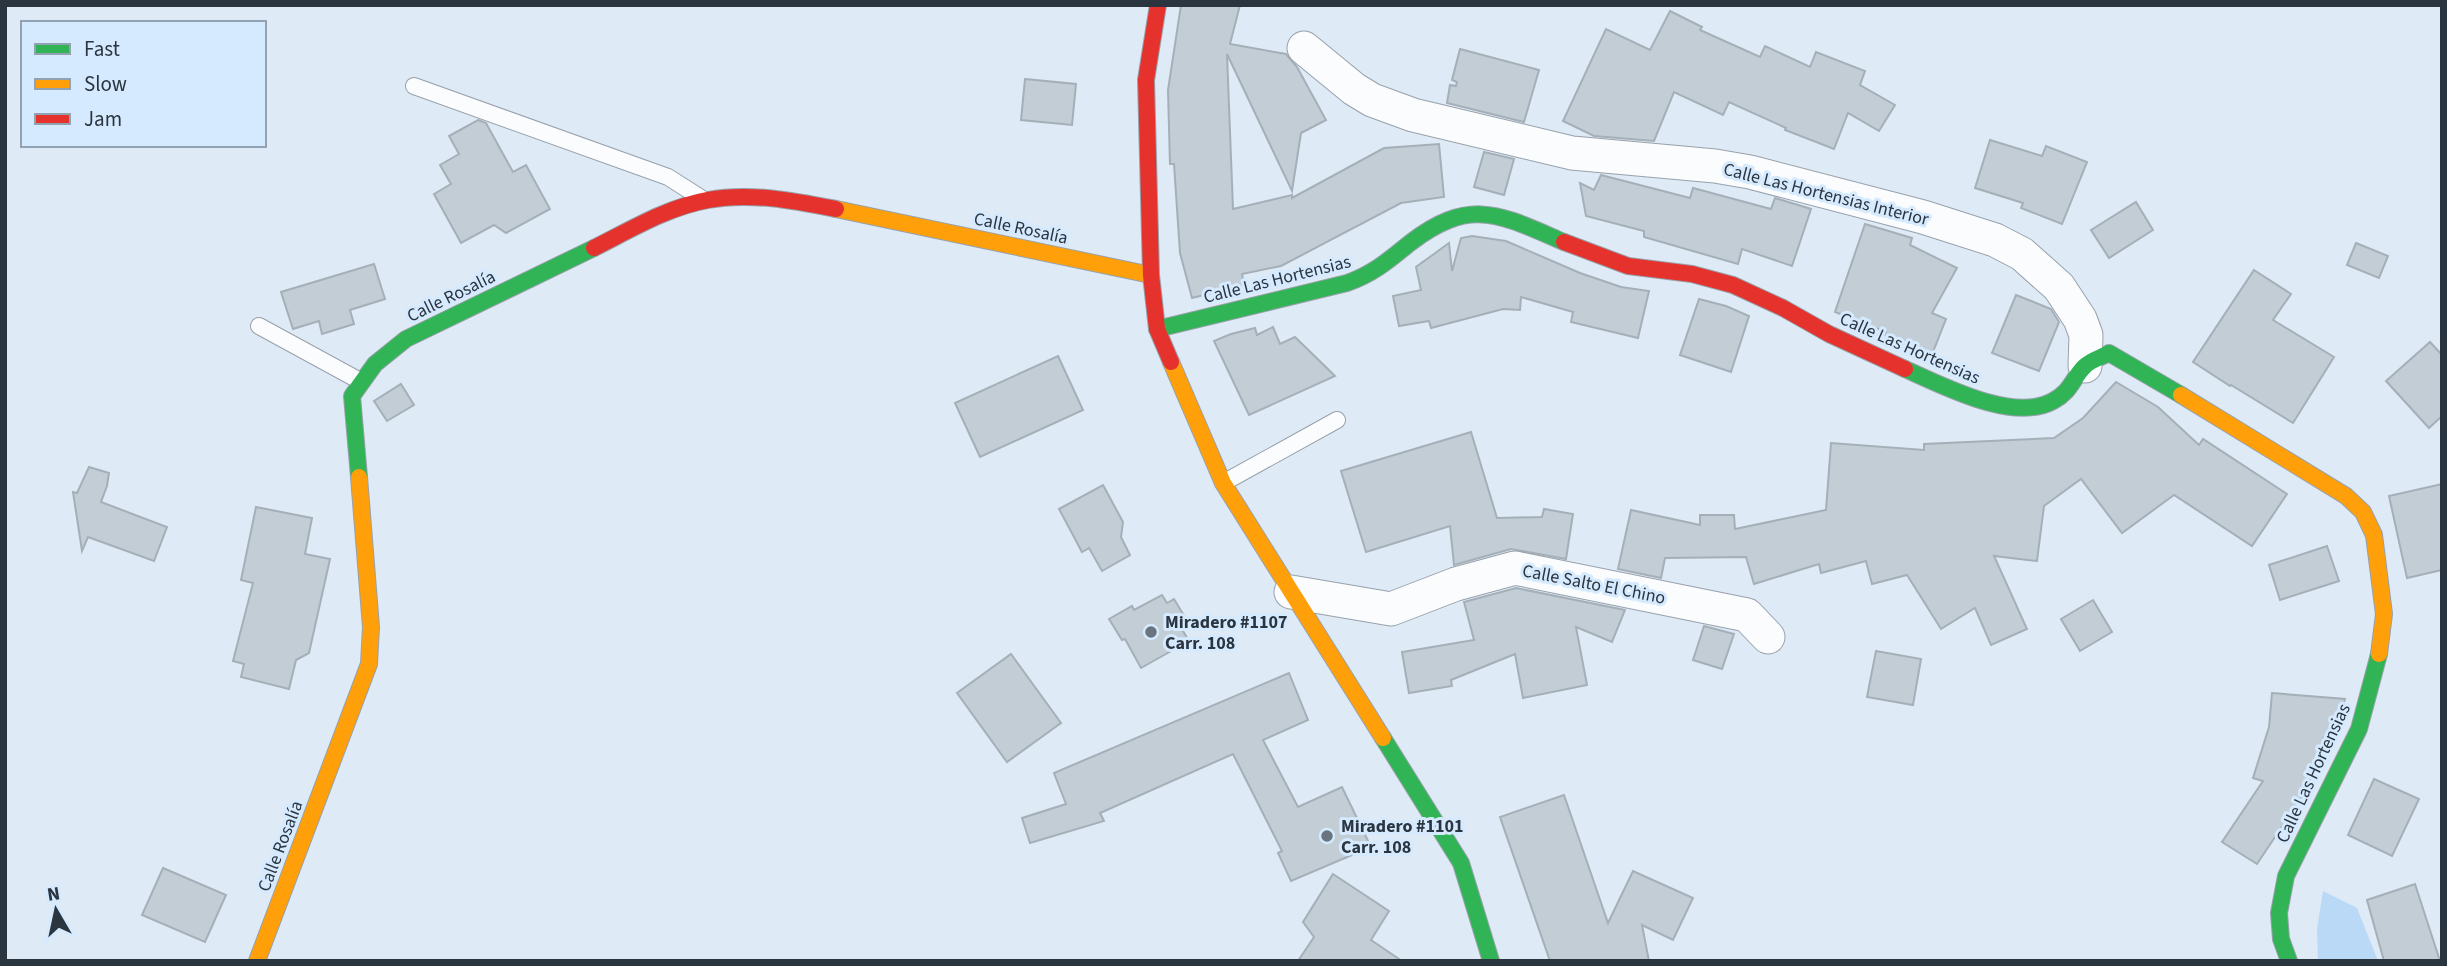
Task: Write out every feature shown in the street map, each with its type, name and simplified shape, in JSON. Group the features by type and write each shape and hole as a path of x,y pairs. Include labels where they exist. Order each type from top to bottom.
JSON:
{"street":[{"path":"1158,5 1146,80 1151,275 1157,329 1223,483 1461,863 1491,961"},
{"name":"Calle Las Hortensias Interior","path":"1304,48 1354,89 1372,100 1413,115 1572,153 1715,166 1750,172 1923,217 1995,240 2022,254 2059,287 2081,319 2086,335 2085,366"},
{"name":"Calle Rosalía","path":"257,961 369,664 371,627 352,396 360,381 386,352 667,212 705,200 753,197 815,205 1151,275"},
{"name":"Calle Las Hortensias","path":"1157,329 1347,283 1370,275 1430,228 1449,218 1470,214 1513,220 1587,252 1628,266 1692,274 1732,285 1932,382 2013,408 2036,408 2054,401 2071,387 2085,366 2109,353 2130,364 2346,496 2363,512 2374,535 2384,614 2379,658 2359,729 2286,876 2279,913 2281,939 2289,961"},
{"name":"Calle Salto El Chino","path":"1290,592 1391,609 1457,584 1515,568 1747,615 1768,637"}],"lane":[{"path":"414,86 668,177 705,200"},
{"path":"260,326 360,381"},
{"path":"1223,483 1336,420"}],"shaded area":[{"path":"2323,891 2357,908 2378,961 2318,961 2317,929"}],"building":[{"path":"1181,5 1240,5 1230,44 1286,54 1297,67 1326,120 1301,133 1292,191 1227,54 1233,209 1292,195 1292,198 1384,148 1439,144 1444,197 1401,203 1281,266 1242,274 1244,285 1192,298 1180,253 1174,164 1170,164 1168,90"},
{"path":"1670,11 1702,27 1700,30 1760,57 1765,46 1810,67 1816,52 1865,71 1860,85 1895,105 1879,131 1848,113 1834,149 1785,130 1786,128 1729,102 1723,115 1674,92 1654,141 1594,136 1563,121 1606,29 1650,50"},
{"path":"1460,49 1539,70 1524,122 1447,103 1450,85 1456,86 1457,82 1452,80"},
{"path":"1025,79 1076,84 1072,125 1021,120"},
{"path":"478,120 486,123 513,172 526,165 550,209 506,233 494,225 461,243 434,194 451,184 440,165 459,154 449,136"},
{"path":"1990,140 2042,156 2046,146 2087,162 2062,224 2021,208 2023,203 1975,188"},
{"path":"1484,152 1514,159 1504,195 1474,187"},
{"path":"1601,175 1690,198 1693,188 1771,209 1775,198 1811,209 1792,266 1742,249 1738,264 1644,237 1644,231 1586,216 1580,183 1594,190"},
{"path":"2136,202 2153,230 2109,258 2091,230"},
{"path":"1865,224 1912,238 1910,245 1957,268 1932,313 1946,319 1931,357 1885,335 1886,332 1835,312"},
{"path":"1472,236 1506,241 1580,273 1621,287 1649,291 1638,338 1571,322 1573,312 1521,297 1520,310 1503,309 1431,328 1429,321 1399,326 1393,296 1421,290 1416,267 1449,243 1452,271 1461,238"},
{"path":"2356,243 2388,256 2379,278 2347,265"},
{"path":"374,264 385,299 350,310 354,324 322,334 319,321 293,329 281,292"},
{"path":"2254,270 2291,294 2273,320 2334,357 2293,423 2193,362"},
{"path":"2016,295 2051,309 2059,322 2039,371 1992,353"},
{"path":"1699,299 1749,316 1731,372 1680,355"},
{"path":"1273,327 1280,344 1295,337 1335,376 1249,415 1214,341 1255,328 1257,335"},
{"path":"2430,342 2442,355 2442,416 2429,428 2386,381"},
{"path":"1058,356 1083,410 980,457 955,403"},
{"path":"2116,382 2158,407 2199,445 2203,439 2287,494 2252,546 2174,495 2122,533 2081,479 2044,506 2037,561 1994,556 2027,629 1991,645 1975,608 1941,629 1907,575 1872,584 1866,561 1821,573 1819,564 1754,584 1746,557 1665,558 1661,578 1618,569 1631,510 1700,525 1700,515 1734,515 1735,529 1826,510 1831,443 1924,450 1924,444 2054,438 2083,418"},
{"path":"401,384 414,405 387,421 374,401"},
{"path":"1471,432 1497,518 1542,517 1544,509 1573,514 1566,559 1511,549 1454,565 1450,526 1366,552 1341,471"},
{"path":"89,467 109,473 101,502 167,527 154,561 88,537 82,551 73,492 77,493"},
{"path":"2442,484 2442,570 2407,578 2389,496"},
{"path":"1103,485 1123,522 1121,537 1130,555 1102,571 1089,548 1082,552 1059,509"},
{"path":"256,507 312,518 305,554 330,559 309,653 296,660 289,689 241,677 244,664 233,661 253,583 241,580"},
{"path":"2327,546 2339,581 2280,600 2269,565"},
{"path":"1516,588 1625,610 1612,642 1576,627 1587,685 1523,698 1515,654 1451,680 1452,686 1409,693 1402,652 1474,640 1464,602"},
{"name":"Miradero #1107 Carr. 108","path":"1162,595 1167,603 1174,599 1188,622 1180,626 1189,641 1141,668 1125,639 1122,640 1109,619 1132,606 1134,610"},
{"path":"2093,600 2112,632 2080,651 2061,619"},
{"path":"1704,626 1734,634 1722,669 1693,660"},
{"path":"1876,651 1921,659 1913,705 1867,697"},
{"path":"1011,654 1061,723 1007,762 957,693"},
{"path":"1289,673 1308,720 1263,740 1298,807 1342,787 1371,847 1291,881 1278,853 1282,851 1233,754 1100,813 1104,821 1030,843 1022,818 1066,804 1054,773"},
{"path":"2272,693 2345,699 2330,737 2324,737 2312,775 2299,801 2257,864 2222,842 2263,781 2253,778 2269,727"},
{"path":"2374,779 2419,799 2392,856 2348,835"},
{"path":"1564,795 1608,923 1633,871 1693,898 1673,940 1642,925 1649,961 1550,961 1500,817"},
{"path":"163,868 226,895 205,942 142,915"},
{"path":"1333,874 1389,911 1371,940 1402,961 1298,961 1314,937 1303,922"},
{"path":"2415,884 2440,961 2384,961 2367,900"}],"traffic: fast":[{"path":"1157,329 1347,283 1380,266 1432,228 1451,219 1469,215 1504,218 1564,242"},
{"path":"359,477 352,396 375,364 406,339 594,248"},
{"path":"1905,369 1979,400 2018,408 2037,407 2059,397 2085,366 2109,353 2181,395"},
{"path":"2289,961 2281,939 2279,913 2286,876 2359,729 2379,654"},
{"path":"1383,738 1461,863 1491,961"}],"traffic: slow":[{"path":"836,209 1151,275"},
{"path":"1171,362 1223,483 1383,738"},
{"path":"2181,395 2346,496 2363,512 2374,535 2384,614 2379,654"},
{"path":"257,961 369,664 371,627 359,477"}],"traffic: jam":[{"path":"1158,5 1146,80 1151,275 1157,329 1171,362"},
{"path":"594,248 664,214 708,200 756,197 836,209"},
{"path":"1564,242 1628,266 1692,274 1733,285 1905,369"}],"place":[{"name":"Miradero #1107 Carr. 108","path":"1151,632"},
{"name":"Miradero #1101 Carr. 108","path":"1327,836"}]}
